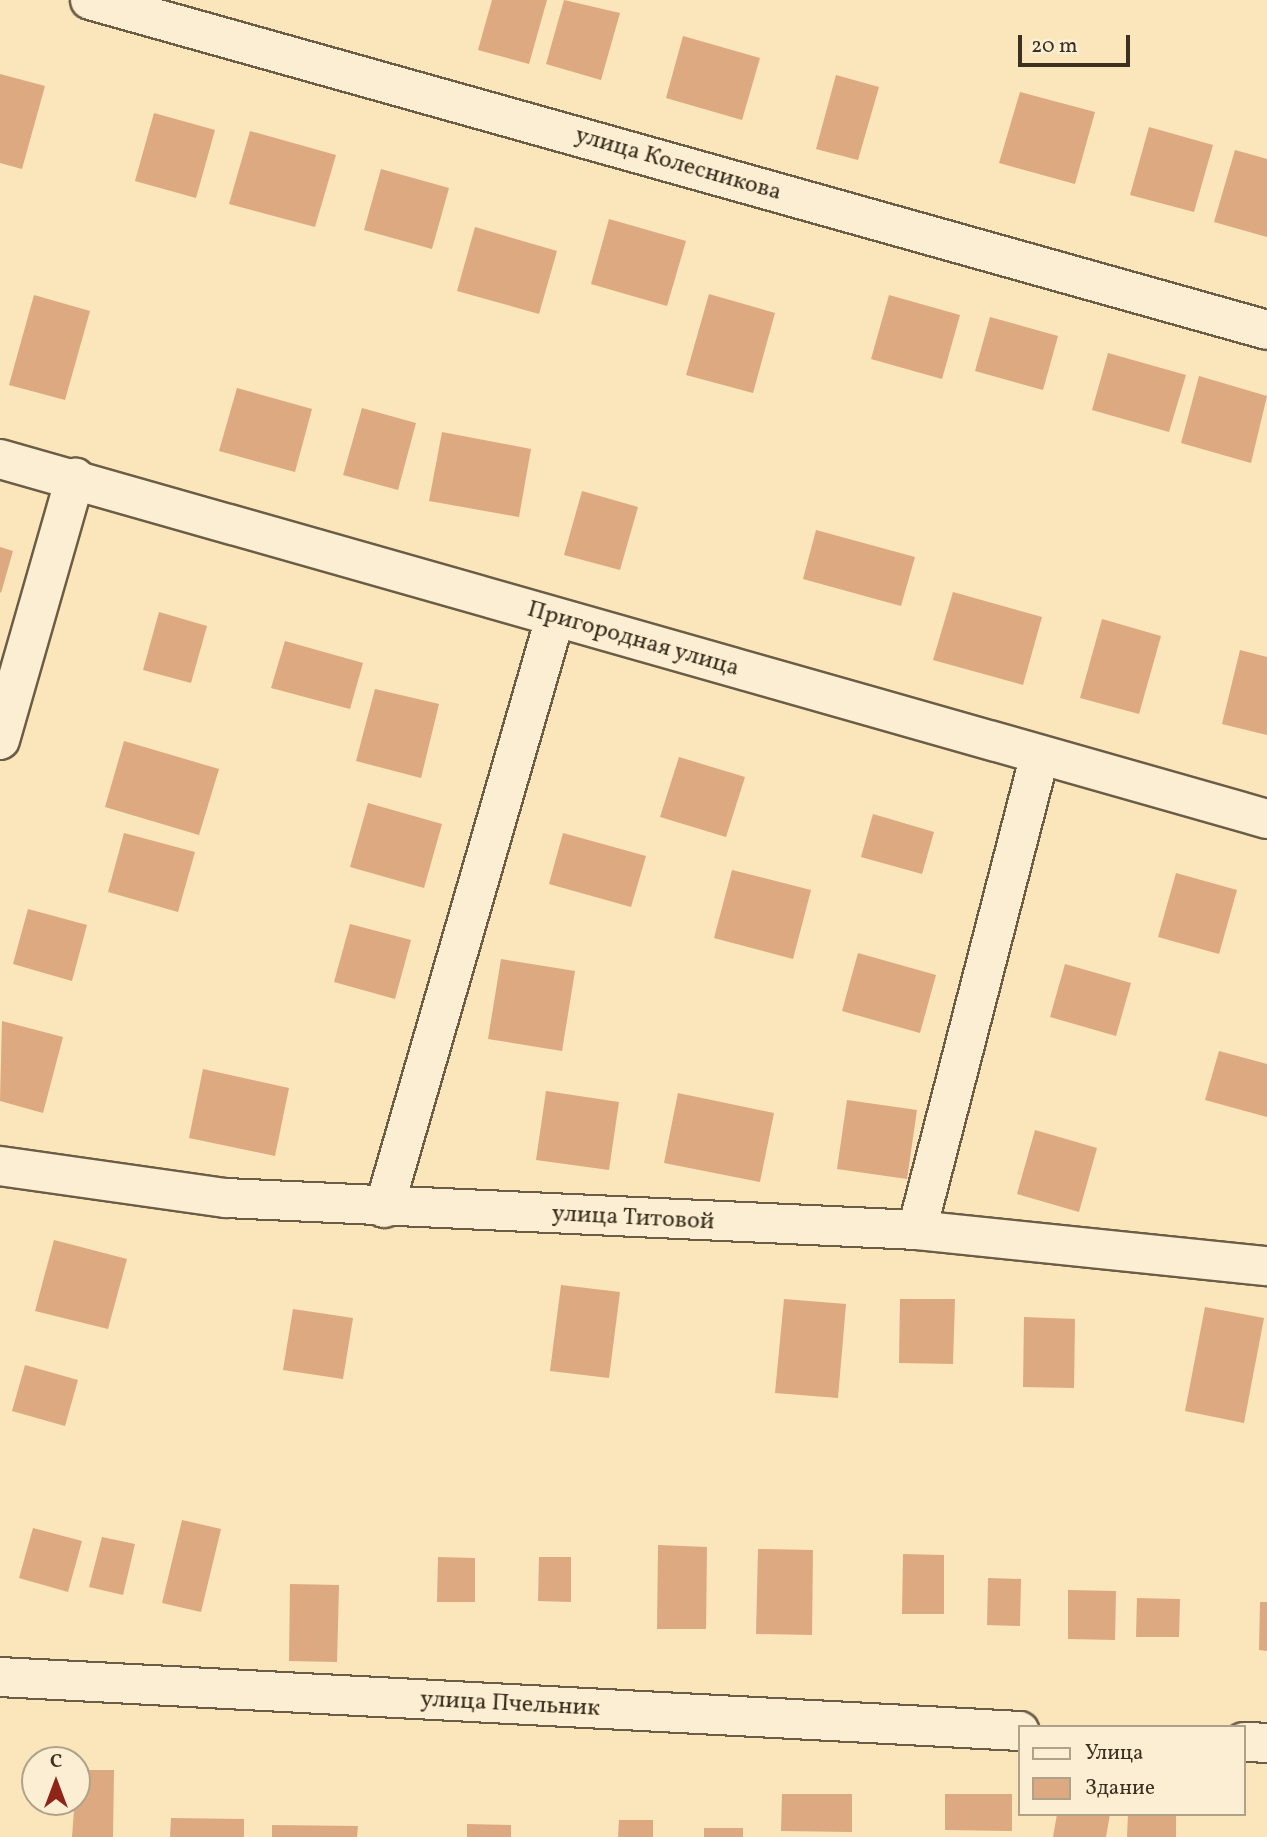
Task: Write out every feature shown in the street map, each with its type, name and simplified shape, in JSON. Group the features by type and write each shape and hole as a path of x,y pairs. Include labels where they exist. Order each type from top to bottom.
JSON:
{"street":[{"name":"улица Колесникова","path":"90,0 1267,330"},
{"name":"Пригородная улица","path":"0,459 75,478 1039,757 1267,819"},
{"path":"0,740 75,478"},
{"path":"384,1209 555,618"},
{"path":"917,1230 1039,757"},
{"name":"улица Титовой","path":"0,1166 226,1198 384,1209 917,1230 1267,1266"},
{"name":"улица Пчельник","path":"0,1677 1018,1731"},
{"path":"1246,1742 1267,1743"}],"building":[{"path":"492,0 547,0 529,64 478,50"},
{"path":"564,0 620,13 601,80 546,64"},
{"path":"683,36 760,58 742,120 666,98"},
{"path":"0,74 45,86 22,169 0,163"},
{"path":"836,75 879,87 858,160 816,149"},
{"path":"1020,92 1095,112 1075,184 999,163"},
{"path":"154,113 215,130 196,198 135,181"},
{"path":"1149,127 1213,145 1194,212 1130,195"},
{"path":"250,131 336,155 315,227 229,204"},
{"path":"1235,150 1267,159 1267,237 1214,222"},
{"path":"381,169 449,188 432,249 364,230"},
{"path":"609,219 686,241 667,306 591,284"},
{"path":"475,227 557,251 539,314 457,291"},
{"path":"709,294 775,313 753,393 686,375"},
{"path":"34,295 90,311 65,400 9,385"},
{"path":"889,295 960,315 942,379 871,359"},
{"path":"990,317 1058,336 1043,390 975,371"},
{"path":"1108,353 1186,375 1169,432 1092,410"},
{"path":"1199,376 1267,396 1251,463 1181,443"},
{"path":"237,388 312,409 295,472 219,451"},
{"path":"362,408 416,423 398,490 343,475"},
{"path":"442,432 531,449 519,517 429,501"},
{"path":"582,491 638,507 620,570 564,555"},
{"path":"816,530 915,557 901,606 803,579"},
{"path":"0,547 13,551 1,593 0,592"},
{"path":"953,592 1042,617 1023,685 933,660"},
{"path":"159,612 207,626 191,683 143,670"},
{"path":"1102,619 1161,636 1139,714 1080,698"},
{"path":"285,641 363,663 350,709 271,688"},
{"path":"1240,650 1267,657 1267,735 1222,724"},
{"path":"375,689 439,704 421,778 356,761"},
{"path":"124,741 219,769 199,835 105,807"},
{"path":"679,757 745,777 726,837 660,817"},
{"path":"368,803 442,824 424,888 350,867"},
{"path":"873,814 934,832 922,874 861,857"},
{"path":"124,833 195,852 178,912 108,892"},
{"path":"563,833 646,856 631,907 549,884"},
{"path":"732,870 811,890 793,959 714,938"},
{"path":"1176,873 1237,890 1219,954 1158,937"},
{"path":"28,909 87,925 72,981 13,964"},
{"path":"350,924 411,940 395,999 334,982"},
{"path":"858,953 936,975 920,1033 842,1011"},
{"path":"501,959 575,971 562,1051 488,1039"},
{"path":"1065,964 1131,983 1116,1036 1050,1017"},
{"path":"2,1021 63,1037 43,1113 0,1101"},
{"path":"1219,1051 1267,1064 1267,1117 1205,1100"},
{"path":"203,1069 289,1088 275,1156 189,1138"},
{"path":"546,1091 619,1102 609,1170 536,1160"},
{"path":"678,1093 774,1113 760,1182 664,1163"},
{"path":"847,1100 917,1110 907,1179 837,1169"},
{"path":"1035,1130 1097,1148 1079,1212 1017,1194"},
{"path":"54,1240 127,1259 108,1329 35,1311"},
{"path":"561,1285 620,1292 609,1378 550,1371"},
{"path":"784,1299 846,1304 838,1398 775,1393"},
{"path":"900,1299 955,1299 953,1364 899,1363"},
{"path":"1205,1307 1264,1318 1244,1423 1185,1411"},
{"path":"293,1309 353,1318 343,1379 283,1370"},
{"path":"1024,1317 1075,1319 1074,1388 1023,1387"},
{"path":"25,1365 78,1380 65,1426 12,1411"},
{"path":"182,1520 221,1529 201,1612 162,1603"},
{"path":"33,1528 82,1541 68,1592 19,1578"},
{"path":"102,1537 135,1544 123,1595 89,1587"},
{"path":"658,1545 707,1547 706,1629 657,1629"},
{"path":"758,1549 813,1550 812,1635 756,1634"},
{"path":"903,1554 944,1555 944,1614 902,1614"},
{"path":"438,1557 475,1558 475,1602 437,1602"},
{"path":"539,1557 571,1557 571,1602 538,1601"},
{"path":"988,1578 1021,1579 1020,1626 987,1625"},
{"path":"290,1584 339,1585 337,1662 289,1661"},
{"path":"1068,1590 1116,1591 1115,1640 1068,1639"},
{"path":"1137,1598 1180,1599 1179,1637 1136,1637"},
{"path":"1260,1602 1267,1602 1267,1651 1259,1650"},
{"path":"91,1770 114,1770 113,1837 72,1837 74,1816 91,1816"},
{"path":"782,1794 852,1794 852,1832 781,1831"},
{"path":"945,1794 1012,1794 1012,1831 945,1830"},
{"path":"1057,1816 1110,1816 1106,1837 1053,1837"},
{"path":"1128,1816 1176,1816 1176,1837 1127,1837"},
{"path":"171,1818 244,1819 244,1837 170,1837"},
{"path":"619,1820 653,1820 653,1837 618,1837"},
{"path":"467,1824 511,1825 511,1837 467,1837"},
{"path":"272,1825 358,1826 357,1837 272,1837"},
{"path":"704,1828 743,1828 743,1837 704,1837"}]}
